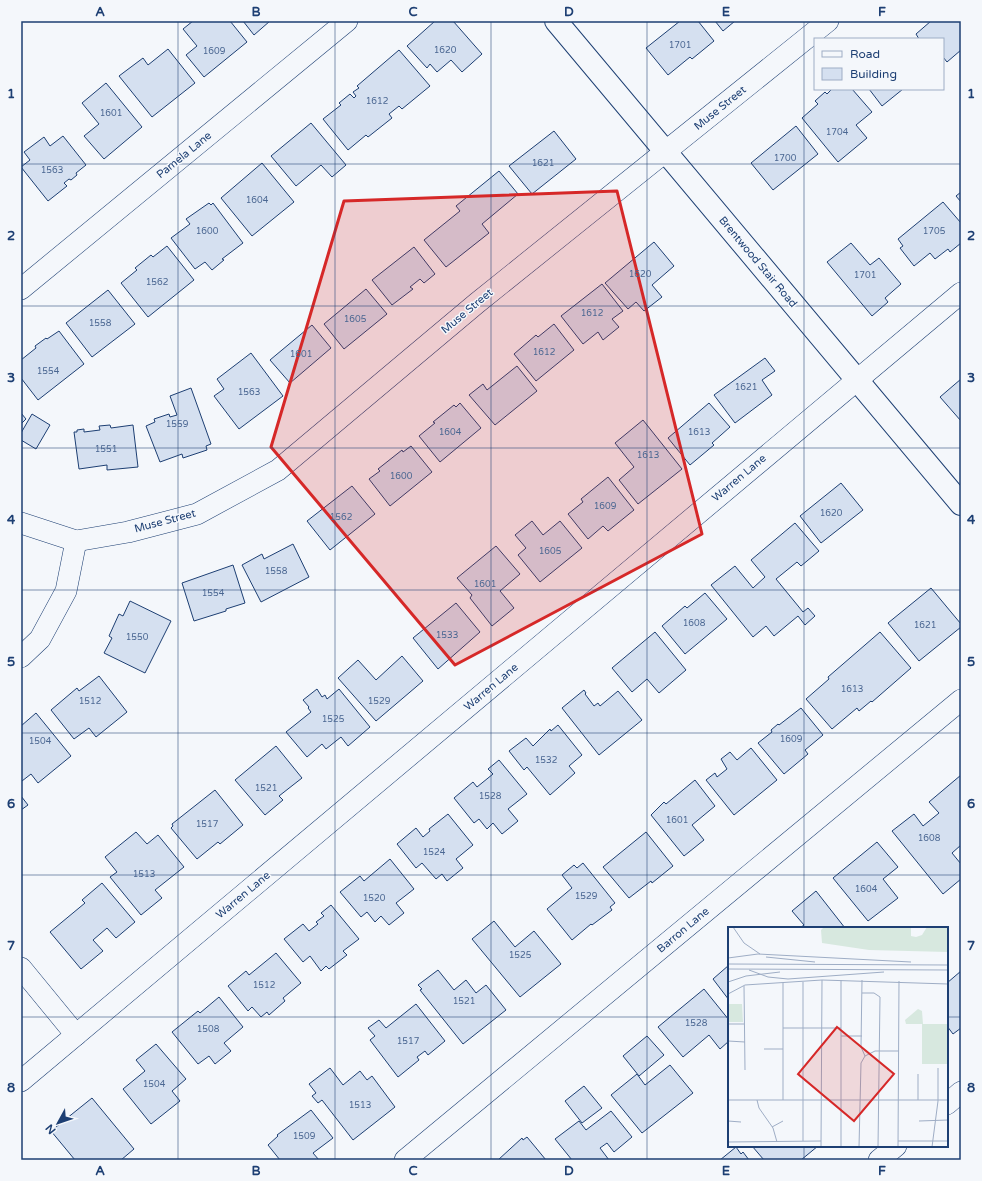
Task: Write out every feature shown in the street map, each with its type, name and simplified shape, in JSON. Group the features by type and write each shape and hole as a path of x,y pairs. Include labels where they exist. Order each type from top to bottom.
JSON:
{"main road":[{"name":"Brentwood Stair Road","path":"556,21 961,504"}],"street":[{"name":"Pamela Lane","path":"21,289 347,21"},
{"name":"Muse Street","path":"21,523 76,541 128,532 197,514 278,470 477,303 828,21"},
{"name":"Warren Lane","path":"21,1081 961,292"},
{"path":"21,658 40,639 66,591 76,541"},
{"name":"Barron Lane","path":"405,1160 961,700"},
{"path":"21,968 76,1036"},
{"path":"948,1103 961,1092"},
{"path":"879,1160 895,1147"}],"highlighted area":[{"path":"617,191 702,534 455,665 271,447 344,201"}],"building":[{"path":"193,21 230,21 247,42 204,77 186,55 197,46 183,29"},
{"path":"243,21 270,21 254,35"},
{"path":"435,21 453,21 482,54 462,72 451,60 437,72 430,64 427,68 407,46"},
{"path":"680,21 698,21 714,41 692,59 690,57 668,75 646,48"},
{"path":"715,21 735,21 723,31"},
{"path":"931,21 961,21 961,50 947,62 944,58 944,38 918,38 916,34"},
{"path":"168,49 195,83 152,117 119,76 143,58 148,65"},
{"path":"399,50 430,86 402,109 399,106 389,114 392,118 368,137 366,135 348,150 323,119 341,105 339,103 350,94 354,98 356,96 353,92 359,88 357,86"},
{"path":"106,83 142,127 104,159 84,136 99,124 82,103"},
{"path":"831,90 853,90 872,112 856,125 867,138 838,162 802,118 818,104 815,101 825,92 827,94"},
{"path":"870,90 902,90 882,106"},
{"path":"311,123 346,165 332,177 321,165 296,186 271,156"},
{"path":"796,126 818,154 773,190 751,163"},
{"path":"554,131 576,159 532,194 509,166"},
{"path":"63,136 86,165 76,173 77,175 71,180 69,179 64,183 67,186 48,201 21,167 30,160 24,152 44,137 50,146"},
{"path":"262,163 294,202 252,236 221,198"},
{"path":"499,171 518,194 482,224 489,233 446,267 424,240 460,211 456,206"},
{"path":"961,192 961,202 956,196"},
{"path":"943,202 961,223 961,243 950,252 948,249 935,259 930,253 914,266 900,248 903,246 898,239"},
{"path":"209,203 211,205 213,203 243,243 222,259 224,260 212,270 205,262 195,269 171,238 190,224 186,219"},
{"path":"654,242 674,266 652,285 662,297 644,311 636,302 628,309 605,283"},
{"path":"851,243 870,265 879,258 901,284 885,298 888,302 872,316 827,262"},
{"path":"167,246 194,280 148,317 121,283 137,270 135,268 151,255 153,257"},
{"path":"414,247 435,274 424,283 420,279 410,287 413,289 392,305 372,280"},
{"path":"602,284 623,311 612,319 619,327 603,340 598,332 583,344 561,316"},
{"path":"366,289 387,314 344,349 324,324"},
{"path":"108,290 135,324 92,357 66,323"},
{"path":"554,324 574,350 536,381 514,354 536,335 538,337"},
{"path":"312,325 331,348 290,383 270,360"},
{"path":"59,331 84,364 38,400 21,378 21,360 36,348 35,346"},
{"path":"251,353 283,396 239,429 214,396 224,389 217,379"},
{"path":"765,358 775,371 762,380 772,395 735,423 714,395"},
{"path":"517,366 537,391 495,425 469,395 483,384 487,390"},
{"path":"961,379 961,421 940,397"},
{"path":"191,388 211,444 206,446 207,450 183,458 182,454 160,462 146,426 155,422 154,419 169,414 170,417 177,415 170,396"},
{"path":"460,403 481,428 440,462 419,436 454,405 456,407"},
{"path":"709,403 730,427 712,443 714,445 690,465 668,438"},
{"path":"21,413 26,419 21,424"},
{"path":"32,414 50,425 36,449 21,440 21,433"},
{"path":"643,420 682,469 638,504 619,480 634,467 615,443"},
{"path":"110,425 111,428 133,425 138,467 107,470 107,465 79,469 74,432 84,429 84,432 100,430 99,426"},
{"path":"411,446 432,472 390,506 369,479 380,471 378,469 402,450 403,452"},
{"path":"608,477 634,510 608,531 603,526 588,539 568,514 583,502 581,499"},
{"path":"841,483 863,510 821,543 800,516"},
{"path":"352,486 375,514 330,550 307,521"},
{"path":"532,521 543,535 560,521 582,548 540,582 518,555 526,548 515,535"},
{"path":"795,523 819,551 801,566 797,562 776,579 803,612 808,608 815,616 805,625 798,616 774,636 766,626 753,637 711,585 735,566 753,588 765,577 751,560"},
{"path":"293,544 309,577 261,602 242,565 262,554 264,559"},
{"path":"496,546 520,574 500,591 514,608 492,626 470,598 472,595 457,578"},
{"path":"233,565 245,603 226,609 226,611 194,621 182,583"},
{"path":"931,588 961,624 961,627 919,661 888,623"},
{"path":"705,593 727,619 685,654 662,626 685,606 687,608"},
{"path":"130,601 171,621 145,673 104,653 112,638 109,636 119,614 123,616"},
{"path":"456,603 480,632 438,669 413,638"},
{"path":"655,632 686,670 659,693 647,679 632,692 612,668"},
{"path":"880,632 911,668 872,702 871,701 859,711 857,708 832,729 806,699 829,679 828,677"},
{"path":"402,656 423,681 376,721 338,678 358,660 376,680"},
{"path":"99,676 127,712 96,737 89,728 74,739 51,710 77,688 79,691"},
{"path":"317,689 322,697 325,695 327,699 339,689 370,727 348,746 341,737 326,749 322,744 307,757 286,732 311,712 303,700"},
{"path":"584,690 586,693 585,694 594,706 598,703 600,706 618,691 642,720 599,755 562,708"},
{"path":"801,708 823,735 805,750 808,754 784,774 758,743 772,732 771,730 778,724 779,725"},
{"path":"36,713 71,756 38,783 31,774 22,781 21,780 21,726"},
{"path":"558,725 582,755 569,766 575,773 550,795 527,767 524,770 509,751 526,738 533,746 550,729 551,731"},
{"path":"276,746 302,778 279,796 283,800 265,815 235,780"},
{"path":"751,748 777,780 734,815 706,780 715,773 717,777 727,769 721,759 730,752 737,760"},
{"path":"499,760 527,794 508,809 518,821 502,834 493,823 487,829 479,819 474,823 454,798 473,782 477,787 493,774 488,769"},
{"path":"961,775 961,845 952,853 961,864 961,879 943,894 892,831 914,814 923,826 939,813 929,802"},
{"path":"695,780 715,806 692,825 704,840 684,856 651,815 664,802 666,804"},
{"path":"215,790 243,825 220,844 218,842 197,859 171,828 173,826 172,824"},
{"path":"21,796 28,805 21,810"},
{"path":"448,814 473,845 456,859 463,868 447,881 442,874 436,879 422,863 416,868 397,844 416,828 423,837 430,831 429,829"},
{"path":"136,832 147,844 158,835 184,867 155,890 162,898 141,915 110,877 117,872 105,857"},
{"path":"646,832 673,866 652,883 651,881 629,898 603,867"},
{"path":"877,842 898,867 883,879 898,898 868,921 833,878"},
{"path":"390,859 414,889 396,903 404,913 389,925 381,916 375,922 367,912 361,917 340,892 360,876 364,881"},
{"path":"583,863 615,903 610,907 612,910 592,925 591,924 572,940 547,909 572,888 562,875 574,865 577,868"},
{"path":"102,883 135,922 116,938 107,928 93,940 103,951 81,969 50,932 85,903 82,900"},
{"path":"816,891 844,927 801,927 804,925 792,911"},
{"path":"331,905 359,939 343,951 347,955 329,969 326,966 321,971 310,956 303,962 284,939 303,924 309,931 318,924 316,922 324,916 321,913"},
{"path":"494,921 515,947 534,931 561,964 520,997 472,939"},
{"path":"276,953 301,983 283,998 285,1001 269,1015 267,1012 261,1017 252,1007 248,1011 228,986 246,971 249,975"},
{"path":"728,966 728,999 713,979"},
{"path":"438,970 454,990 466,980 476,993 486,985 506,1010 463,1044 420,990 422,989 418,985"},
{"path":"961,971 961,1028 953,1034 948,1027 948,982"},
{"path":"704,989 728,1019 728,1042 720,1049 709,1035 683,1057 658,1027"},
{"path":"219,997 243,1027 224,1043 231,1051 215,1064 209,1056 198,1064 172,1032 198,1011 200,1013"},
{"path":"416,1004 445,1041 428,1055 425,1051 417,1057 419,1060 398,1077 370,1040 375,1036 368,1028 379,1020 386,1028"},
{"path":"647,1036 664,1055 639,1076 623,1056"},
{"path":"156,1044 186,1079 172,1091 180,1101 151,1124 123,1089 145,1071 136,1060"},
{"path":"670,1065 693,1093 642,1133 611,1095 637,1074 645,1085"},
{"path":"330,1068 343,1085 360,1071 367,1080 372,1076 395,1107 353,1140 322,1100 318,1103 312,1096 316,1093 309,1084"},
{"path":"584,1086 602,1108 582,1123 565,1101"},
{"path":"92,1098 134,1149 121,1160 75,1160 51,1131"},
{"path":"311,1110 333,1138 313,1153 319,1160 280,1160 268,1145 278,1136 277,1135"},
{"path":"611,1111 632,1137 614,1152 607,1143 600,1148 609,1160 572,1160 555,1139 579,1121 586,1130"},
{"path":"527,1137 546,1160 498,1160 522,1138 523,1140"},
{"path":"736,1147 741,1154 743,1152 749,1160 720,1160"},
{"path":"753,1147 817,1147 801,1160 764,1160"}]}
